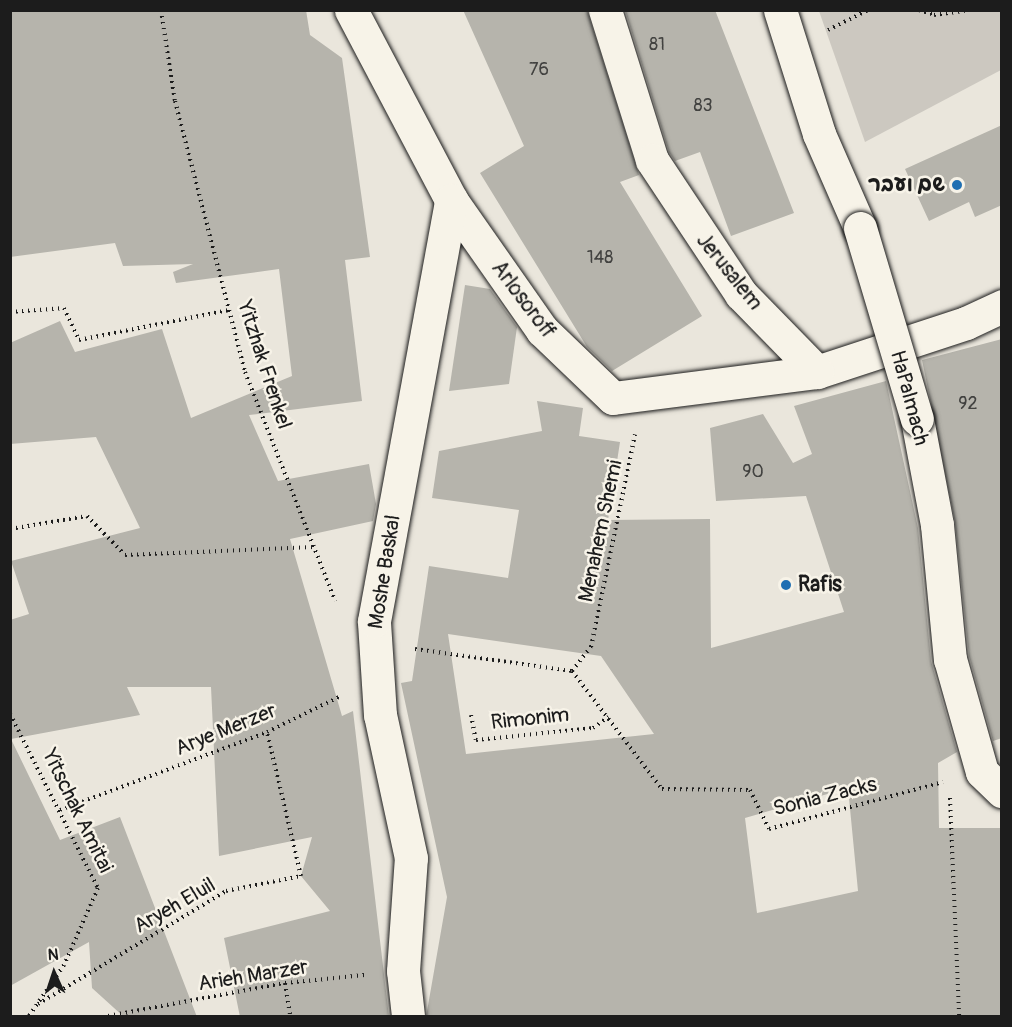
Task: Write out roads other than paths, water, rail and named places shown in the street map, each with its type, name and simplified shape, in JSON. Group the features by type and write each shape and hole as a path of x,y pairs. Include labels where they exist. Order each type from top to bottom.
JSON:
{"street":[{"name":"Arlosoroff","path":"351,10 451,200 542,330 614,398 817,372"},
{"name":"Jerusalem","path":"605,10 634,117 658,170 741,294 817,372"},
{"name":"HaPalmach","path":"780,10 819,134 860,228 917,419 937,525 950,659 982,772 1002,791"},
{"name":"Moshe Baskal","path":"408,1017 403,971 411,858 380,715 374,621 451,200"},
{"path":"817,372 966,323 1002,306"}],"place":[{"name":"שם ועבר","path":"957,185"},
{"name":"Rafis","path":"786,585"}]}
